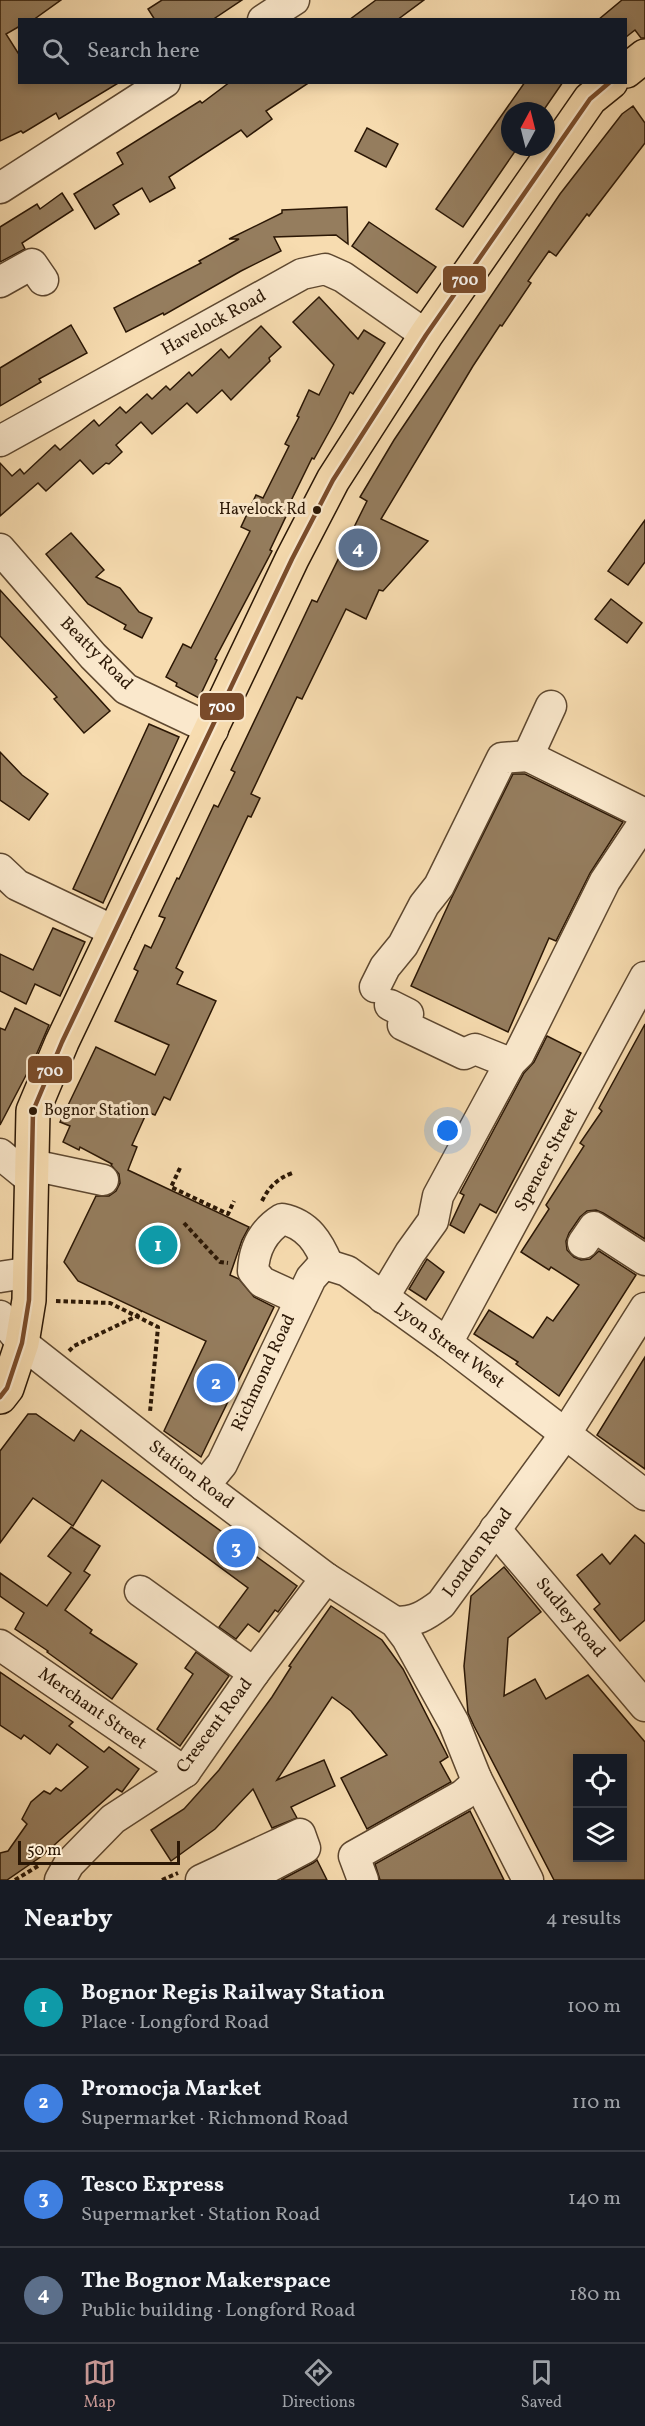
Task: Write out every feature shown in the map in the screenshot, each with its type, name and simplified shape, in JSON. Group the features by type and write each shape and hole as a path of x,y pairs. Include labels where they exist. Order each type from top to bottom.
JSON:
{"main road":[{"path":"627,70 645,56"},
{"path":"0,1397 7,1388 22,1343 30,1300 33,1111 62,1042 213,730 292,559 333,480 426,335 577,117 590,99 609,84"}],"street":[{"path":"266,18 294,0"},
{"path":"0,188 162,84"},
{"path":"0,282 32,264 42,280"},
{"name":"Havelock Road","path":"0,441 302,274 325,269 343,277 426,335"},
{"name":"Beatty Road","path":"0,549 93,656 126,689 213,730"},
{"path":"528,756 551,706"},
{"path":"510,1063 475,1049 464,1054 403,1025 408,1014 382,996 385,967 403,945 424,905 439,886 502,758 528,756 645,814"},
{"path":"382,1298 433,1221 438,1196 510,1063 519,1054 605,881 645,821"},
{"path":"0,869 17,885 116,932"},
{"name":"Spencer Street","path":"447,1343 645,977"},
{"path":"0,1154 32,1173 103,1180"},
{"path":"299,1299 262,1282 253,1270 253,1258 267,1228 282,1219 289,1221 318,1240 328,1265"},
{"path":"583,1243 594,1227 645,1260"},
{"name":"Lyon Street West","path":"328,1265 347,1271 447,1343 645,1495"},
{"name":"Richmond Road","path":"204,1486 222,1464 310,1278 320,1268 328,1265"},
{"path":"0,1277 19,1274 31,1267"},
{"name":"Station Road","path":"0,1316 22,1343 204,1486 326,1578 395,1622"},
{"name":"London Road","path":"395,1622 411,1622 423,1618 441,1604 566,1433 642,1321"},
{"name":"Sudley Road","path":"495,1529 645,1706"},
{"name":"Crescent Road","path":"60,1880 69,1864 113,1819 185,1772 254,1673 326,1578"},
{"path":"140,1591 254,1673"},
{"path":"395,1622 407,1638 454,1723 476,1778 528,1880"},
{"name":"Merchant Street","path":"0,1645 185,1772"},
{"path":"363,1880 354,1856 463,1795 472,1787 476,1778"},
{"path":"201,1880 300,1834 305,1848 244,1880"}],"path":[{"path":"180,1168 171,1187 228,1214 234,1201"},
{"path":"184,1223 220,1262 253,1266"},
{"path":"46,1301 110,1303 158,1328 149,1417"},
{"path":"67,1354 74,1346 138,1316 141,1310"}],"building":[{"path":"0,0 61,0 36,18 18,18 18,27 6,34 18,53 18,84 117,84 59,119 56,113 23,133 21,131 0,141"},
{"path":"162,0 242,0 215,18 154,18 148,9"},
{"path":"376,0 424,0 400,18 352,18"},
{"path":"622,0 645,0 645,38 641,38 635,30 627,36 627,18 600,18"},
{"path":"227,84 307,84 266,111 272,119 247,137 241,130 169,177 175,188 150,202 142,188 113,205 119,214 95,229 74,194 123,164 117,153 200,101 202,103"},
{"path":"524,84 562,84 549,102 511,102"},
{"path":"633,106 645,123 645,143 556,256 549,251 528,281 531,283 473,366 381,519 428,541 383,591 379,590 366,619 346,609 302,699 297,697 251,794 260,798 251,817 248,816 176,968 183,972 177,984 216,1001 170,1100 164,1097 155,1115 147,1112 132,1145 137,1147 128,1170 249,1227 230,1275 239,1279 254,1297 274,1307 201,1457 164,1431 206,1341 78,1281 64,1262 96,1196 109,1196 116,1191 120,1183 119,1174 112,1164 80,1147 79,1150 63,1142 70,1126 60,1122 96,1047 155,1075 169,1045 115,1021 138,971 134,969 145,945 151,948 165,918 159,916 177,878 179,879 214,805 218,807 235,772 231,770 312,600 317,602 367,501 360,497 394,440 560,194 622,114"},
{"path":"501,116 501,156 512,156 463,227 436,209"},
{"path":"367,128 398,144 386,167 355,151"},
{"path":"62,193 73,210 22,243 25,249 0,262 0,227 37,204 40,209"},
{"path":"347,207 348,244 336,235 274,237 281,251 164,315 163,313 126,332 114,308 201,263 199,261 239,239 229,239 282,213 282,210"},
{"path":"369,222 436,267 417,293 352,246"},
{"path":"319,297 358,339 364,330 385,343 353,394 350,392 314,459 312,458 287,509 289,510 270,550 272,551 215,659 217,660 199,698 176,686 177,683 166,677 183,644 191,648 250,531 241,527 256,495 263,498 289,446 285,444 299,417 297,416 309,390 319,395 334,365 293,322"},
{"path":"71,325 87,353 39,379 41,382 0,406 0,368"},
{"path":"261,326 281,347 231,400 222,390 197,413 187,403 152,434 141,422 116,445 122,452 109,464 106,463 93,474 80,460 46,491 38,483 0,516 0,463 12,476 20,469 24,474 55,445 60,450 94,420 99,426 120,407 126,413 147,394 152,399 166,386 170,390 189,372 192,376 221,349 229,358"},
{"path":"645,520 645,562 628,585 608,571"},
{"path":"71,533 104,570 96,577 120,588 139,612 152,618 142,638 124,629 126,625 88,604 46,554"},
{"path":"0,590 110,711 84,733 54,699 57,697 0,636"},
{"path":"611,599 642,623 627,643 595,619"},
{"path":"149,724 179,737 103,903 73,889"},
{"path":"0,752 22,775 48,794 29,820 0,800"},
{"path":"513,774 525,774 623,822 590,873 556,941 549,938 508,1032 411,986"},
{"path":"53,928 85,942 60,996 35,984 26,1004 0,991 0,954 33,970"},
{"path":"15,1008 49,1025 34,1060 0,1125 0,1028 5,1030"},
{"path":"645,1024 645,1239 596,1210 587,1211 569,1233 566,1241 567,1250 574,1257 581,1260 590,1259 599,1251 636,1275 559,1396 516,1364 518,1362 474,1334 489,1310 533,1338 547,1317 553,1321 579,1285 521,1252 549,1209 546,1205 584,1146 580,1143 602,1111 599,1108"},
{"path":"547,1036 581,1053 496,1213 480,1204 464,1233 450,1225 464,1195 460,1193 524,1073 534,1062"},
{"path":"427,1259 444,1272 426,1300 409,1289"},
{"path":"645,1357 645,1469 597,1435"},
{"path":"28,1414 36,1414 74,1441 81,1430 297,1586 278,1612 275,1610 259,1632 248,1624 236,1639 219,1627 248,1588 102,1480 73,1526 33,1498 0,1543 0,1451"},
{"path":"71,1527 100,1546 84,1571 90,1575 65,1610 92,1630 90,1633 137,1664 112,1699 15,1629 24,1613 0,1596 0,1573 47,1606 71,1573 48,1556"},
{"path":"635,1535 645,1544 645,1620 620,1641 594,1609 600,1604 577,1575 602,1554 610,1564"},
{"path":"504,1567 541,1612 508,1638 504,1696 535,1679 546,1699 588,1675 645,1742 645,1880 554,1880 468,1713 464,1666 471,1596"},
{"path":"331,1606 382,1640 403,1669 448,1757 440,1762 451,1782 367,1829 341,1778 387,1755 351,1711 332,1697 277,1780 324,1760 335,1786 291,1807 297,1818 272,1828 253,1789 215,1829 171,1861 151,1830 184,1809 219,1770 272,1697 291,1667 289,1666"},
{"path":"196,1652 229,1676 180,1746 157,1729 193,1674 185,1668"},
{"path":"0,1672 73,1722 69,1726 104,1752 109,1747 139,1769 122,1792 117,1789 42,1856 7,1880 0,1880 0,1853 8,1851 27,1824 22,1819 31,1802 44,1791 50,1794 56,1788 61,1791 88,1767 57,1744 50,1754 24,1735 21,1739 0,1725"},
{"path":"470,1811 504,1880 380,1880 375,1864"},
{"path":"317,1860 327,1880 281,1880 313,1863"}],"transit line":[{"name":"700","path":"0,1397 7,1388 22,1343 29,1300 33,1111 62,1042 292,559 333,480 426,335 590,99 608,84"}],"place":[{"name":"Havelock Rd","path":"317,510"},
{"name":"The Bognor Makerspace","path":"358,548"},
{"name":"Bognor Station","path":"33,1111"},
{"name":"Bognor Regis Railway Station","path":"158,1245"},
{"name":"Promocja Market","path":"216,1383"},
{"name":"Tesco Express","path":"236,1548"}]}
